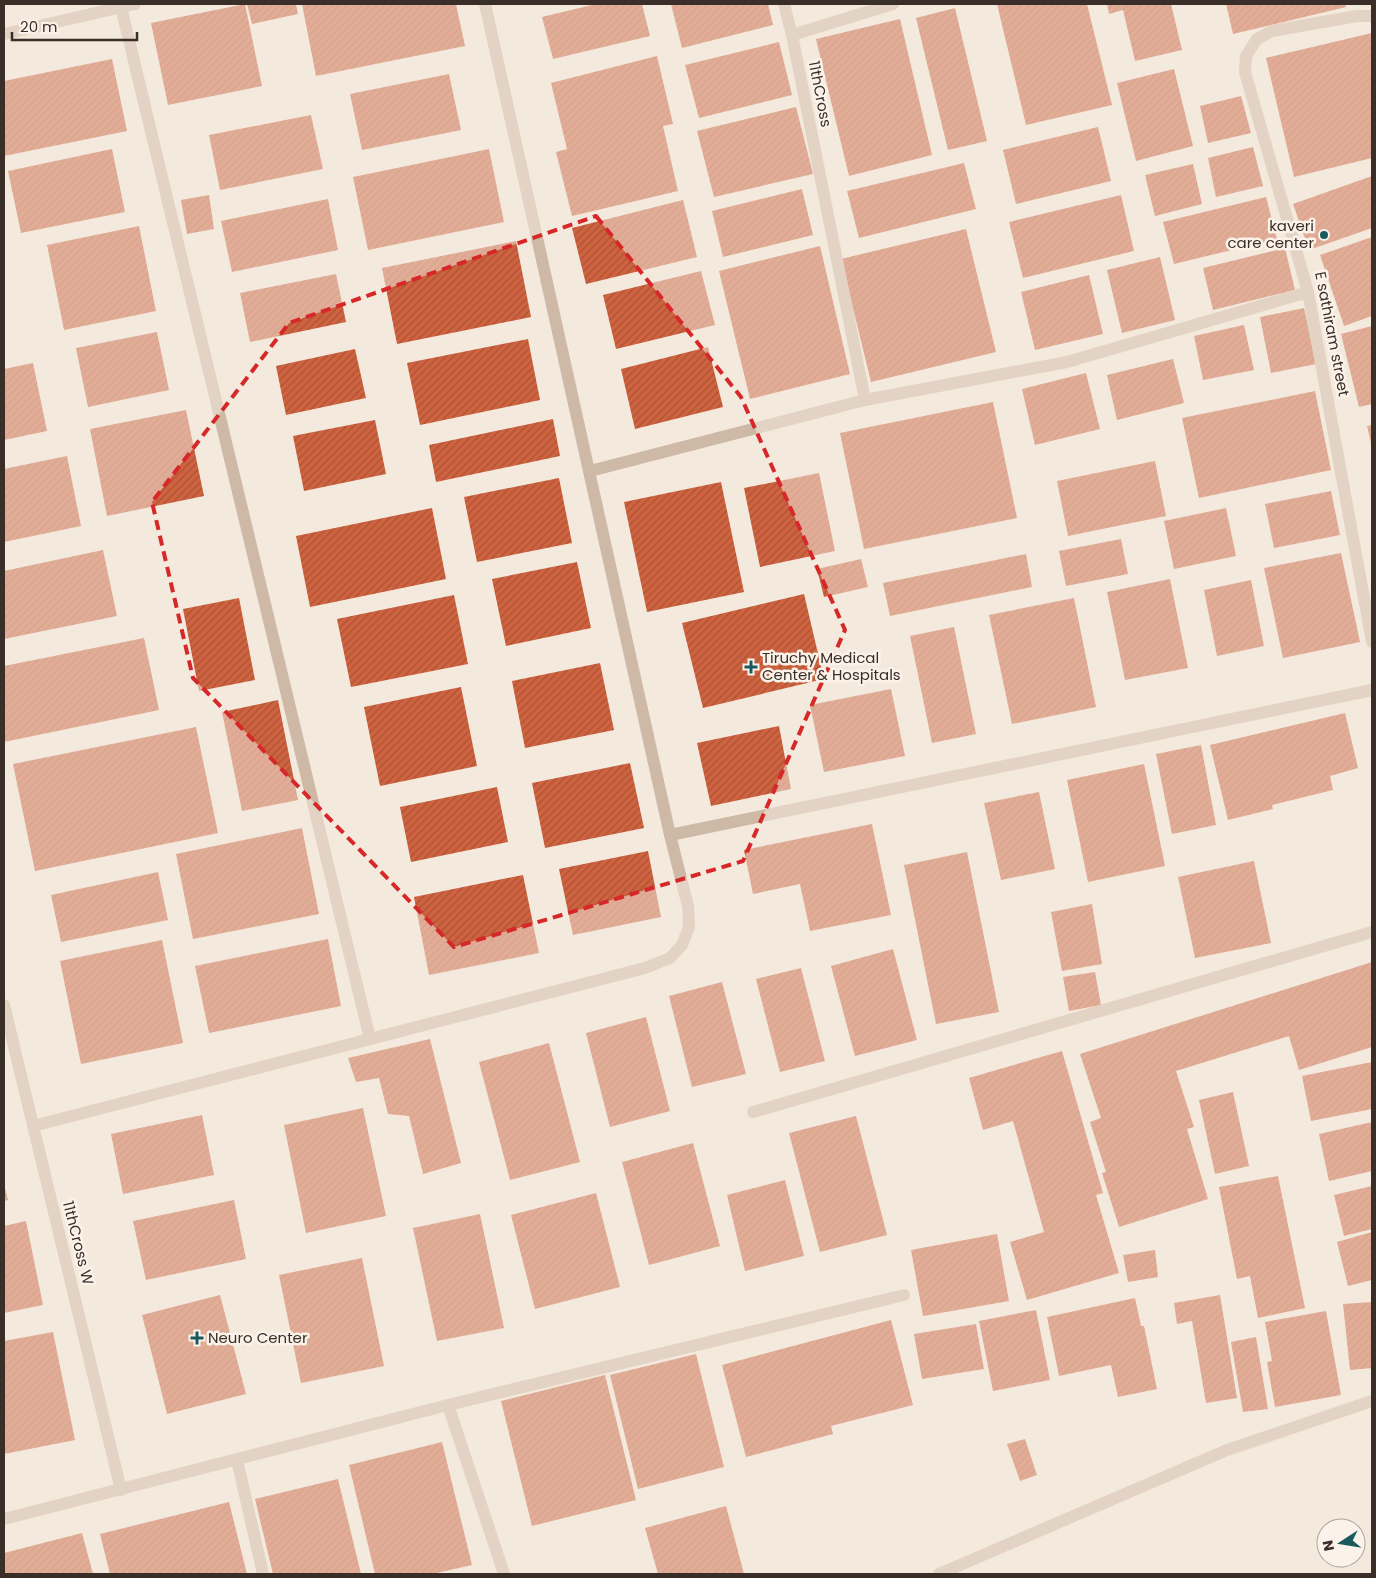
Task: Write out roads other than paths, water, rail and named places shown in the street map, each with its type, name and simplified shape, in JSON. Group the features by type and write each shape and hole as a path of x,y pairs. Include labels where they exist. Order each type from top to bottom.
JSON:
{"street":[{"path":"4,34 135,4"},
{"path":"33,1126 645,968 670,958 682,945 689,927 688,906 670,835 485,4"},
{"name":"11thCross","path":"784,4 792,35 865,400"},
{"path":"792,35 893,4"},
{"path":"121,7 370,1039"},
{"name":"E sathiram street","path":"1372,16 1357,16 1272,31 1257,40 1246,56 1245,72 1308,292 1372,642"},
{"path":"590,471 865,400 1067,362 1308,292"},
{"path":"670,835 1372,690"},
{"path":"753,1112 1372,932"},
{"name":"11thCross W","path":"4,1005 121,1490"},
{"path":"4,1519 448,1405 904,1295"},
{"path":"939,1574 1227,1450 1372,1400"},
{"path":"448,1405 504,1574"},
{"path":"237,1460 263,1574"}],"place":[{"name":"kaveri care center","path":"1324,235"},
{"name":"Tiruchy Medical Center & Hospitals","path":"751,667"},
{"name":"Neuro Center","path":"197,1338"}]}
